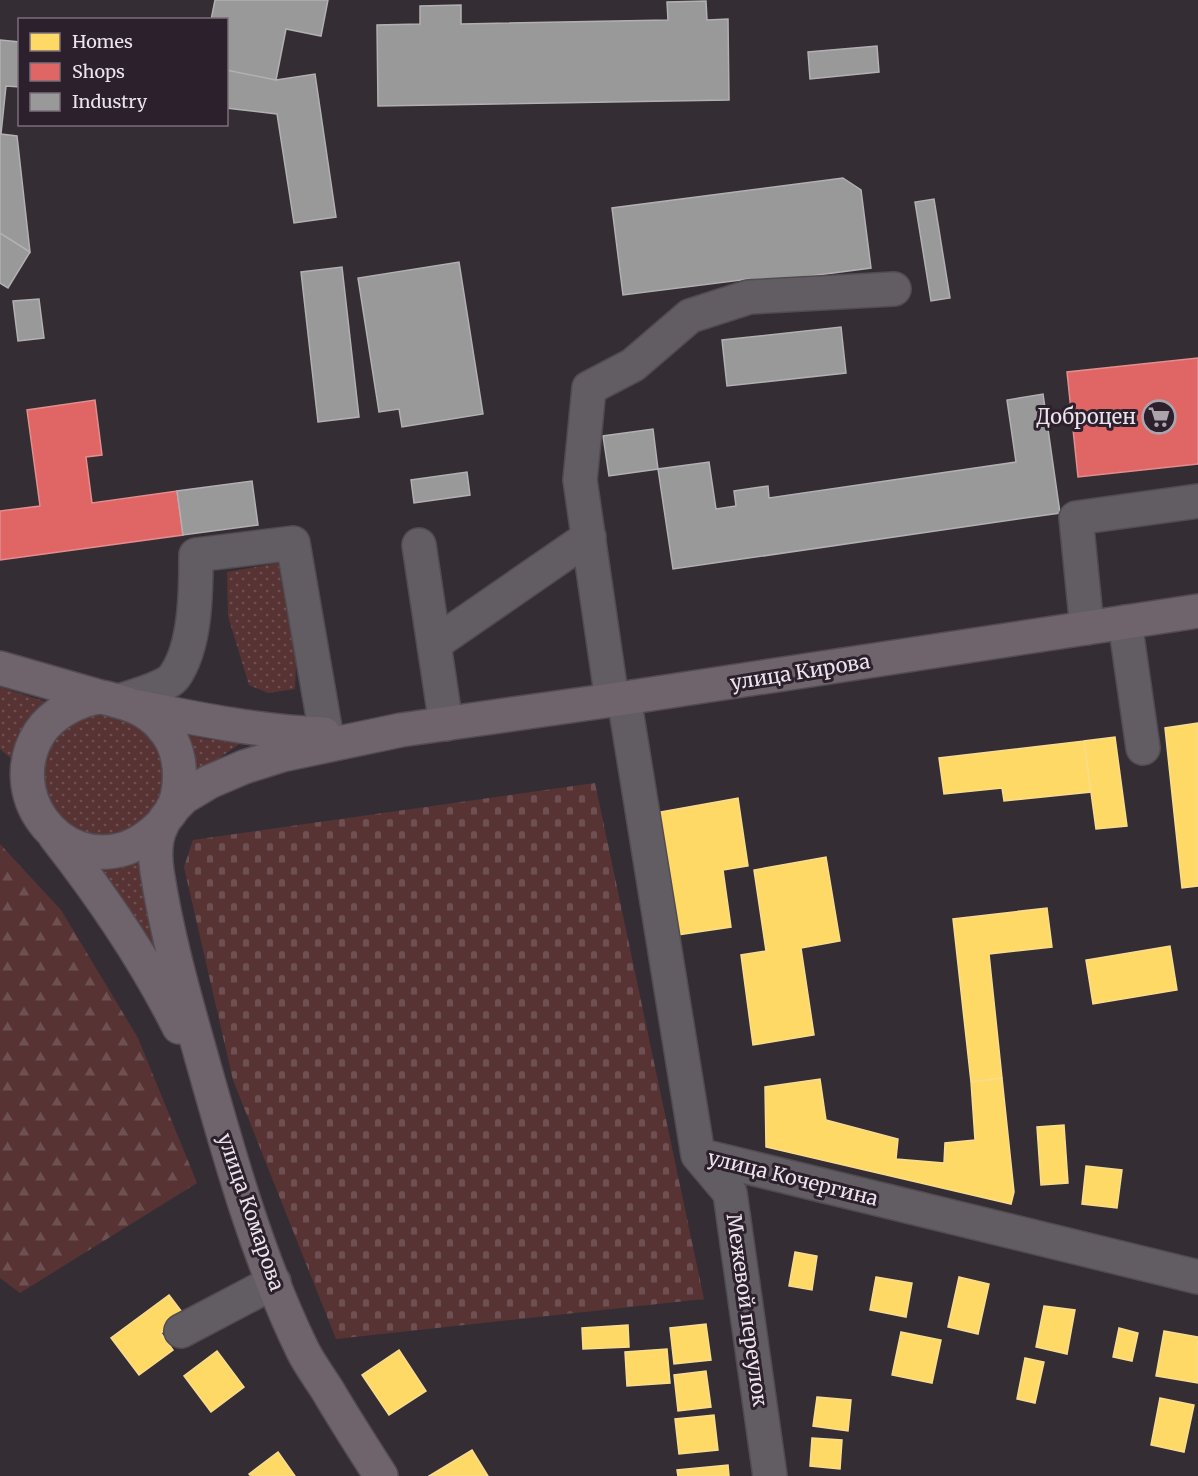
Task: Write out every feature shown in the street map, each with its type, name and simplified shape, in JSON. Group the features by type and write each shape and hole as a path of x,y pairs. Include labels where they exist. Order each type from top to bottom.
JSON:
{"main road":[{"name":"улица Кирова","path":"401,730 1198,611"},
{"path":"0,668 120,702 206,721 277,731 326,734 401,730"},
{"path":"214,1102 183,991 157,869 157,844 167,817 177,796 180,767 173,743 162,726 120,702 76,704 56,716 41,732 30,756 27,777 30,795 46,826 73,846 100,852 125,849 147,838 167,817 184,797 209,782 244,767 282,755 401,730"},
{"path":"0,775 78,865 123,929 164,996 214,1102"},
{"name":"улица Комарова","path":"214,1102 262,1257 304,1352 381,1476"}],"street":[{"name":"улица Кочергина","path":"894,289 749,297 690,316 633,365 590,388 580,480 698,1155 1198,1277"},
{"path":"1087,628 1076,518 1198,501"},
{"path":"434,644 589,537"},
{"path":"120,702 147,692 173,678 187,650 196,597 196,555 293,543 326,734"},
{"path":"419,545 446,724"},
{"path":"1125,622 1143,748"},
{"name":"Межевой переулок","path":"698,1155 730,1193 770,1476"},
{"path":"181,1331 274,1282"}],"green space":[{"path":"278,563 296,661 295,689 268,693 249,685 228,616 227,572"},
{"path":"0,687 53,704 15,762 0,749"},
{"path":"104,715 127,720 146,733 159,752 164,775 159,798 146,817 127,830 104,835 81,830 62,817 49,798 44,775 49,752 62,733 81,720"},
{"path":"183,734 206,739 241,743 192,777"},
{"path":"595,783 704,1299 336,1339 233,1080 184,867 193,840"},
{"path":"0,844 61,910 138,1038 197,1183 20,1293 0,1278"},
{"path":"147,853 156,954 88,857"}],"building: Homes":[{"path":"1198,723 1198,886 1182,888 1165,728"},
{"path":"1115,737 1127,826 1096,829 1084,741"},
{"path":"1084,741 1091,792 1004,801 1002,788 944,794 939,758"},
{"path":"738,798 748,866 723,870 731,927 678,935 660,812"},
{"path":"826,857 840,941 801,948 814,1035 753,1045 741,955 766,951 754,870"},
{"path":"1047,908 1052,947 989,954 1002,1078 971,1082 953,919"},
{"path":"1170,946 1177,990 1093,1004 1086,960"},
{"path":"1002,1078 1014,1192 1011,1204 766,1147 765,1087 820,1079 826,1120 898,1139 896,1159 944,1163 945,1143 975,1140 971,1082"},
{"path":"1064,1125 1068,1183 1041,1185 1037,1127"},
{"path":"1086,1166 1122,1170 1117,1208 1082,1204"},
{"path":"795,1252 817,1256 812,1290 789,1286"},
{"path":"876,1277 912,1283 906,1317 870,1310"},
{"path":"959,1277 989,1284 978,1334 948,1327"},
{"path":"169,1295 185,1316 161,1333 173,1350 139,1375 111,1338"},
{"path":"1044,1306 1075,1310 1067,1354 1036,1347"},
{"path":"706,1324 711,1360 674,1364 670,1328"},
{"path":"628,1325 629,1347 583,1349 582,1328"},
{"path":"1119,1328 1138,1333 1132,1361 1113,1357"},
{"path":"1164,1331 1198,1337 1198,1383 1156,1376"},
{"path":"901,1332 941,1340 932,1383 892,1375"},
{"path":"667,1349 670,1383 627,1386 625,1352"},
{"path":"399,1350 426,1391 389,1415 362,1375"},
{"path":"217,1351 244,1387 211,1412 184,1376"},
{"path":"1025,1358 1044,1362 1035,1403 1017,1399"},
{"path":"706,1371 711,1407 678,1411 674,1375"},
{"path":"817,1397 851,1400 848,1431 813,1426"},
{"path":"1160,1398 1194,1405 1184,1452 1151,1445"},
{"path":"714,1415 718,1450 679,1454 675,1419"},
{"path":"812,1438 842,1440 840,1469 810,1466"},
{"path":"472,1450 488,1476 429,1476"},
{"path":"278,1452 295,1476 251,1476 249,1474"},
{"path":"728,1465 729,1476 678,1476 677,1470"}],"building: Shops":[{"path":"1198,358 1198,464 1078,477 1067,372"},
{"path":"95,400 102,455 86,457 92,503 177,491 183,535 0,560 0,511 40,506 27,410"}],"building: Industry":[{"path":"215,0 328,0 321,36 286,29 276,80 228,70 228,18 211,18"},
{"path":"706,1 707,20 728,19 729,100 378,106 377,25 420,24 420,6 461,5 461,24 668,20 667,2"},
{"path":"0,40 18,42 18,87 6,86 1,134 17,136 30,252 0,233"},
{"path":"877,46 879,72 810,79 808,52"},
{"path":"228,70 276,80 315,74 336,217 294,223 277,114 228,108"},
{"path":"843,178 861,190 871,268 749,284 749,279 623,295 612,208"},
{"path":"934,199 950,298 931,301 915,202"},
{"path":"0,233 30,252 8,288 0,283"},
{"path":"459,262 483,414 402,427 399,409 379,412 358,278"},
{"path":"342,267 359,417 318,422 301,272"},
{"path":"39,299 44,338 18,341 13,301"},
{"path":"841,327 846,373 727,386 722,340"},
{"path":"1043,394 1060,513 673,569 658,469 709,462 716,509 736,506 734,491 768,486 769,498 1016,462 1007,400"},
{"path":"653,429 658,469 609,476 603,436"},
{"path":"467,472 470,495 414,503 411,480"},
{"path":"252,481 258,525 183,535 177,491"}],"place":[{"name":"Доброцен","path":"1159,417"}]}
